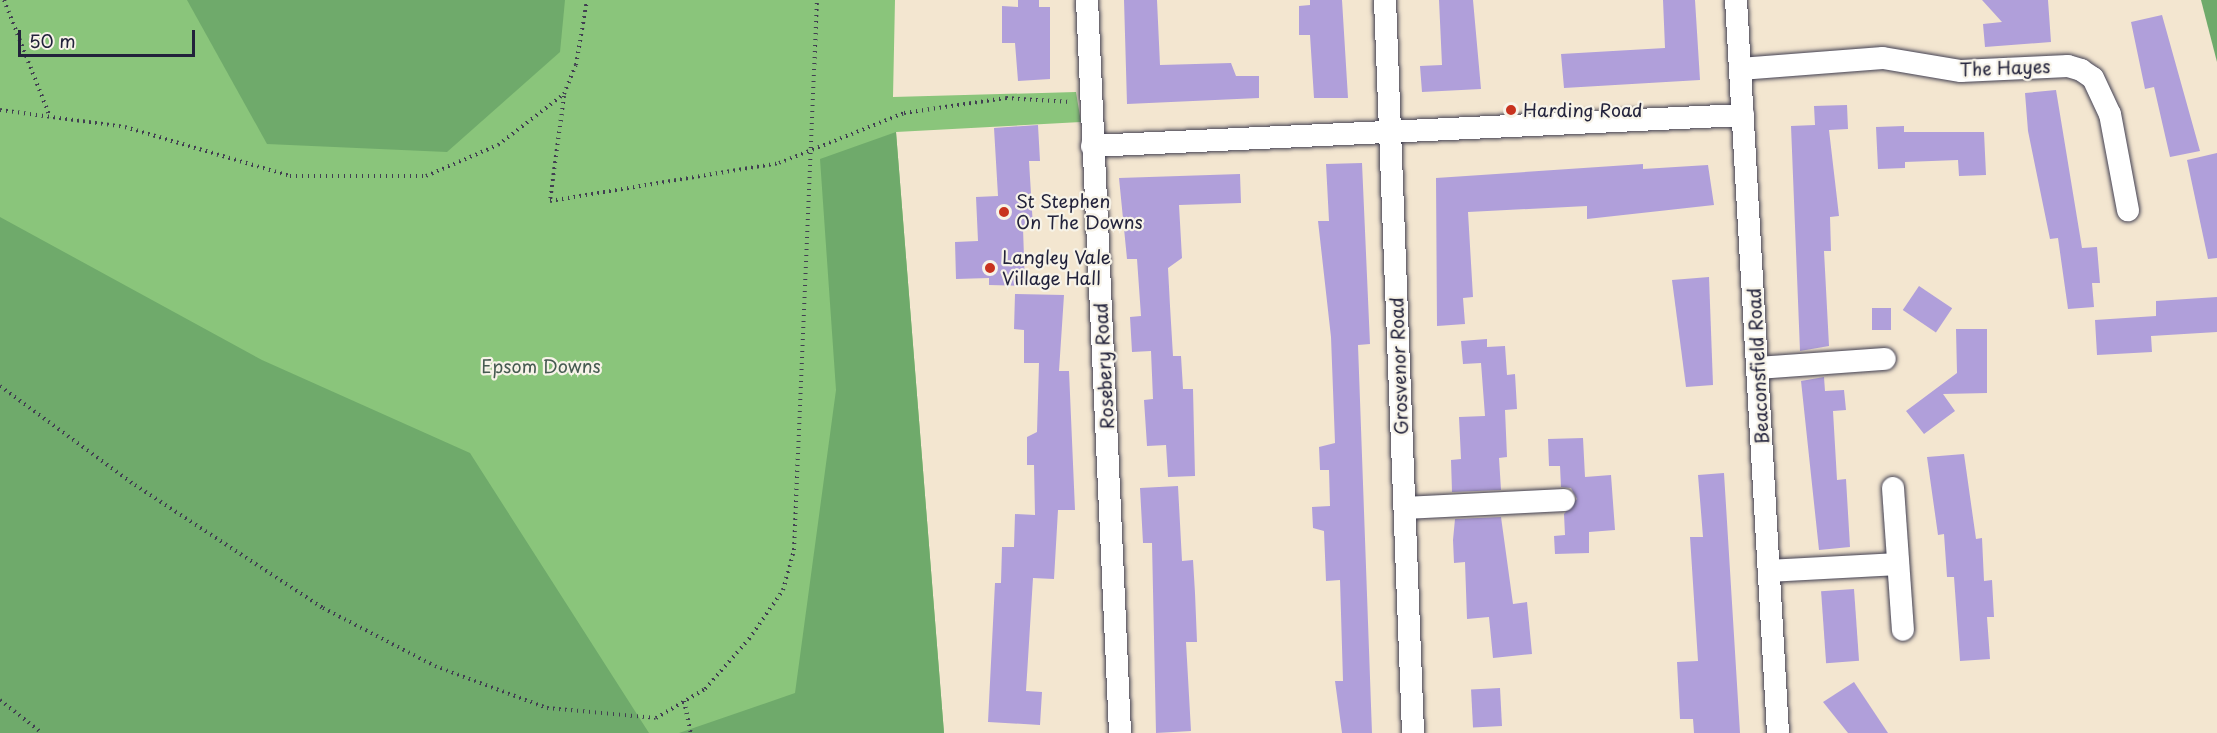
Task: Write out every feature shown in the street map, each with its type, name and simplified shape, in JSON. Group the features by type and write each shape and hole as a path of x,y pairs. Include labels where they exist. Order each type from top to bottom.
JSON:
{"street":[{"name":"Rosebery Road","path":"1087,0 1120,733"},
{"name":"Grosvenor Road","path":"1385,0 1413,733"},
{"name":"Beaconsfield Road","path":"1736,0 1778,733"},
{"name":"The Hayes","path":"1740,69 1883,58 1961,71 2068,66 2081,70 2093,78 2110,114 2128,210"},
{"path":"1092,146 1390,134 1743,115"},
{"path":"1758,368 1885,359"},
{"path":"1893,488 1903,630"},
{"path":"1405,508 1564,500"},
{"path":"1769,571 1897,564"}],"path":[{"path":"4,0 50,117"},
{"path":"587,0 576,65 564,94 550,201 779,163 813,147 904,112 1006,98 1092,105"},
{"path":"0,386 135,485 323,608 435,666 547,708 600,717 656,718 705,689 749,639 783,590 794,549 813,147 817,0"},
{"path":"0,110 125,128 290,176 426,176 498,145 564,94"},
{"path":"0,700 42,733"},
{"path":"684,701 691,733"}],"green space":[{"name":"Epsom Downs","path":"0,0 895,0 893,97 1076,92 1081,122 896,132 944,733 0,733"},
{"path":"187,0 565,0 560,52 447,152 267,144"},
{"path":"2201,0 2217,0 2217,62"},
{"path":"896,132 944,733 679,733 795,693 836,390 820,159"},
{"path":"0,217 262,360 470,453 649,733 0,733"}],"building":[{"path":"1018,0 1039,0 1039,7 1050,7 1050,79 1018,81 1015,43 1002,43 1002,6 1018,7"},
{"path":"1124,0 1157,0 1160,65 1231,63 1236,76 1259,76 1259,98 1127,104"},
{"path":"1310,0 1342,0 1348,98 1314,98 1310,35 1299,35 1299,6 1310,5"},
{"path":"1439,0 1473,0 1481,89 1422,92 1420,66 1442,65"},
{"path":"1663,0 1695,0 1700,80 1564,88 1561,54 1665,48"},
{"path":"1982,0 2048,0 2051,42 1985,47 1983,24 2002,22"},
{"path":"2162,15 2200,151 2170,157 2154,87 2145,89 2131,22"},
{"path":"2056,90 2082,248 2097,247 2100,283 2092,283 2094,307 2068,309 2058,238 2050,239 2028,131 2025,93"},
{"path":"1847,105 1848,129 1829,130 1839,216 1830,217 1831,251 1824,251 1829,346 1800,351 1791,126 1815,125 1814,106"},
{"path":"1038,125 1040,161 1029,161 1033,227 1023,228 1025,286 989,285 989,278 956,279 955,242 978,241 976,197 998,196 994,128"},
{"path":"1904,126 1904,132 1984,132 1986,175 1959,176 1958,160 1905,162 1905,168 1878,169 1876,127"},
{"path":"2217,153 2217,258 2208,259 2187,160"},
{"path":"1362,163 1370,344 1358,345 1372,733 1342,733 1335,681 1343,681 1340,580 1326,581 1324,531 1313,528 1312,507 1330,506 1329,470 1320,470 1319,447 1335,443 1331,337 1318,221 1329,221 1326,164"},
{"path":"1643,164 1643,169 1708,165 1714,205 1587,219 1587,206 1468,212 1473,297 1463,298 1465,324 1437,326 1436,178"},
{"path":"1240,174 1241,203 1179,205 1182,258 1168,268 1170,306 1173,356 1181,356 1183,389 1193,389 1195,476 1168,477 1166,445 1147,446 1144,400 1153,399 1151,351 1132,352 1130,317 1141,316 1137,259 1127,259 1119,178"},
{"path":"1709,277 1713,385 1686,387 1672,280"},
{"path":"1919,286 1952,308 1936,332 1903,310"},
{"path":"1015,294 1064,295 1059,371 1069,371 1075,510 1058,510 1054,579 1033,578 1026,691 1042,692 1040,725 988,722 995,583 1001,583 1002,547 1014,547 1015,514 1035,515 1034,465 1027,465 1027,437 1037,432 1039,363 1024,363 1024,330 1014,329"},
{"path":"2217,297 2217,332 2151,336 2152,352 2097,355 2095,320 2156,316 2156,301"},
{"path":"1872,308 1891,308 1891,330 1872,330"},
{"path":"1956,329 1987,329 1987,393 1943,394 1955,411 1924,434 1906,411 1957,373"},
{"path":"1487,339 1487,347 1505,346 1507,375 1515,374 1517,409 1505,410 1507,457 1499,458 1501,490 1452,492 1451,460 1461,459 1459,417 1485,416 1481,363 1463,364 1461,341"},
{"path":"1824,377 1825,391 1844,390 1846,410 1833,411 1837,480 1846,479 1850,547 1819,550 1801,381"},
{"path":"1583,438 1585,477 1611,475 1615,530 1589,532 1589,553 1555,554 1554,536 1565,535 1564,514 1577,499 1571,488 1561,487 1560,466 1549,466 1548,439"},
{"path":"1964,454 1976,539 1982,538 1984,581 1992,580 1994,617 1987,617 1990,659 1960,661 1954,577 1947,577 1944,534 1938,535 1927,457"},
{"path":"1724,473 1740,733 1694,733 1693,719 1680,719 1677,662 1698,661 1690,537 1703,537 1698,475"},
{"path":"1178,486 1182,561 1193,560 1195,593 1197,642 1186,642 1191,731 1156,733 1152,543 1143,543 1140,488"},
{"path":"1501,517 1513,604 1527,602 1532,654 1493,658 1489,617 1467,619 1465,562 1454,563 1453,540 1455,519"},
{"path":"1854,589 1859,661 1826,663 1821,591"},
{"path":"1854,682 1888,733 1848,733 1823,702"},
{"path":"1500,688 1502,726 1473,727 1471,690"}],"place":[{"name":"Harding Road","path":"1511,110"},
{"name":"St Stephen On The Downs","path":"1004,212"},
{"name":"Langley Vale Village Hall","path":"990,268"}]}
